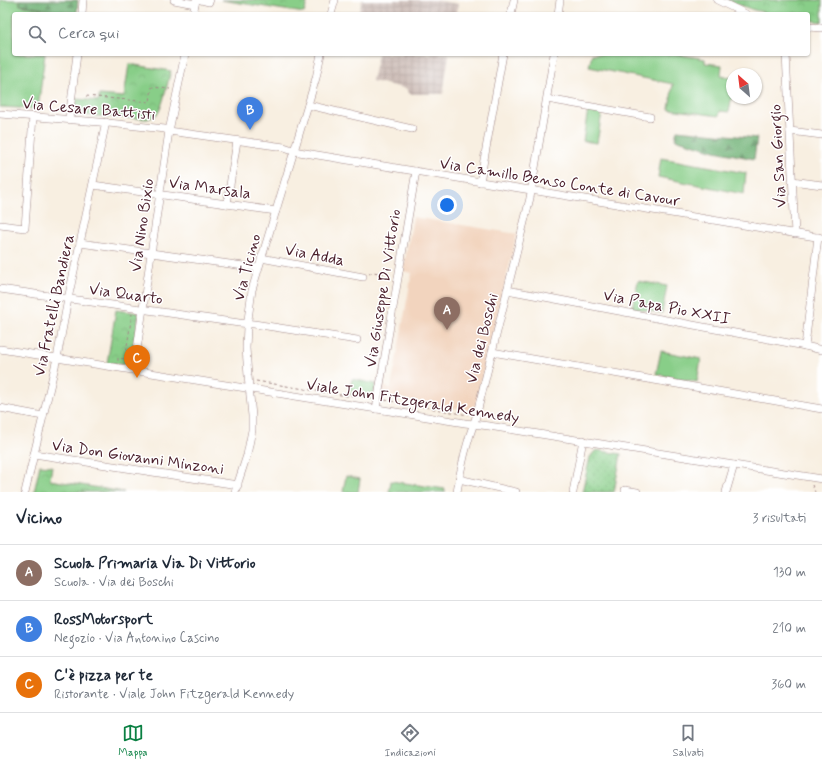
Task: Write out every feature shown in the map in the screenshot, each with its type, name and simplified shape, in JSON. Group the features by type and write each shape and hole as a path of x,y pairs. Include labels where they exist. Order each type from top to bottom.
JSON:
{"street":[{"path":"82,12 84,0"},
{"path":"174,0 209,2 210,0"},
{"path":"332,12 335,0"},
{"path":"511,12 514,0"},
{"path":"558,12 560,0"},
{"path":"717,0 742,12"},
{"path":"194,12 197,1"},
{"path":"810,26 822,28"},
{"path":"69,119 77,56"},
{"name":"Via Cesare Battisti","path":"0,114 106,122 165,129 169,131 185,56"},
{"name":"Via Ticino","path":"236,490 252,435 252,416 246,348 247,324 252,290 316,78 321,56"},
{"path":"480,182 503,56"},
{"name":"Via dei Boschi","path":"457,492 470,433 476,417 530,198 530,190 554,56"},
{"name":"Via San Giorgio","path":"786,56 795,234"},
{"path":"547,99 650,117"},
{"path":"308,105 412,130"},
{"path":"0,225 25,228 33,116"},
{"name":"Via Fratelli Bandiera","path":"25,492 57,358 68,298 106,122"},
{"name":"Via Camillo Benso Conte di Cavour","path":"169,131 284,147 294,151 820,238"},
{"name":"Via Nino Bixio","path":"134,370 169,131"},
{"path":"790,131 822,135"},
{"path":"227,204 237,141"},
{"name":"Via Giuseppe Di Vittorio","path":"376,409 416,171"},
{"path":"792,181 822,185"},
{"name":"Via Marsala","path":"93,185 276,211"},
{"path":"805,346 820,238"},
{"path":"80,243 258,268"},
{"name":"Via Adda","path":"261,258 363,277"},
{"name":"Via Quarto","path":"0,289 357,340"},
{"name":"Via Papa Pio XXII","path":"507,290 822,350"},
{"name":"Viale John Fitzgerald Kennedy","path":"0,349 822,479"},
{"path":"492,352 822,410"},
{"path":"0,408 43,416"},
{"path":"573,492 583,440"},
{"name":"Via Don Giovanni Minzoni","path":"34,454 236,490"},
{"path":"726,492 734,465"},
{"path":"459,479 516,492"},
{"path":"625,492 626,490 637,492"}],"path":[{"path":"86,96 150,102 152,88 177,90"},
{"path":"363,277 373,272 398,277"},
{"path":"117,368 118,358 125,359 133,308"},
{"path":"811,482 815,492"}],"shaded area":[{"path":"362,0 434,0 458,4 456,12 359,12"},
{"path":"378,56 449,56 443,94 408,94 408,89 372,81"},
{"path":"413,217 517,234 474,411 383,396 384,387 391,388 412,273 403,271"}],"green space":[{"path":"0,0 20,0 20,5 51,10 50,12 12,12 12,56 45,56 38,109 0,107"},
{"path":"20,0 78,0 77,12 20,5"},
{"path":"221,0 308,0 304,12"},
{"path":"726,0 822,0 822,22 810,20 810,12 763,12"},
{"path":"592,56 687,56 705,59 705,63 722,65 721,76 726,77 726,104 730,104 729,112 720,111 719,116 669,109 673,84 589,67"},
{"path":"129,64 171,71 164,99 158,113 147,119 81,115 78,112 75,99 99,101 99,95 124,97"},
{"path":"588,109 602,112 597,143 583,141"},
{"path":"677,130 757,138 754,159 715,151 675,139"},
{"path":"661,158 746,173 744,194 658,177"},
{"path":"638,281 667,286 662,313 632,308"},
{"path":"116,310 139,313 131,365 107,363"},
{"path":"661,351 701,359 697,382 656,374"},
{"path":"352,379 376,384 373,399 349,394"},
{"path":"596,450 621,454 614,492 582,492 590,457"},
{"path":"40,465 52,466 50,480 124,492 34,492"},
{"path":"346,476 360,479 358,492 343,492"},
{"path":"391,481 445,489 445,492 389,492"}],"place":[{"name":"RossMotorsport","path":"250,130"},
{"name":"Scuola Primaria Via Di Vittorio","path":"447,330"},
{"name":"C'è pizza per te","path":"137,378"}]}
